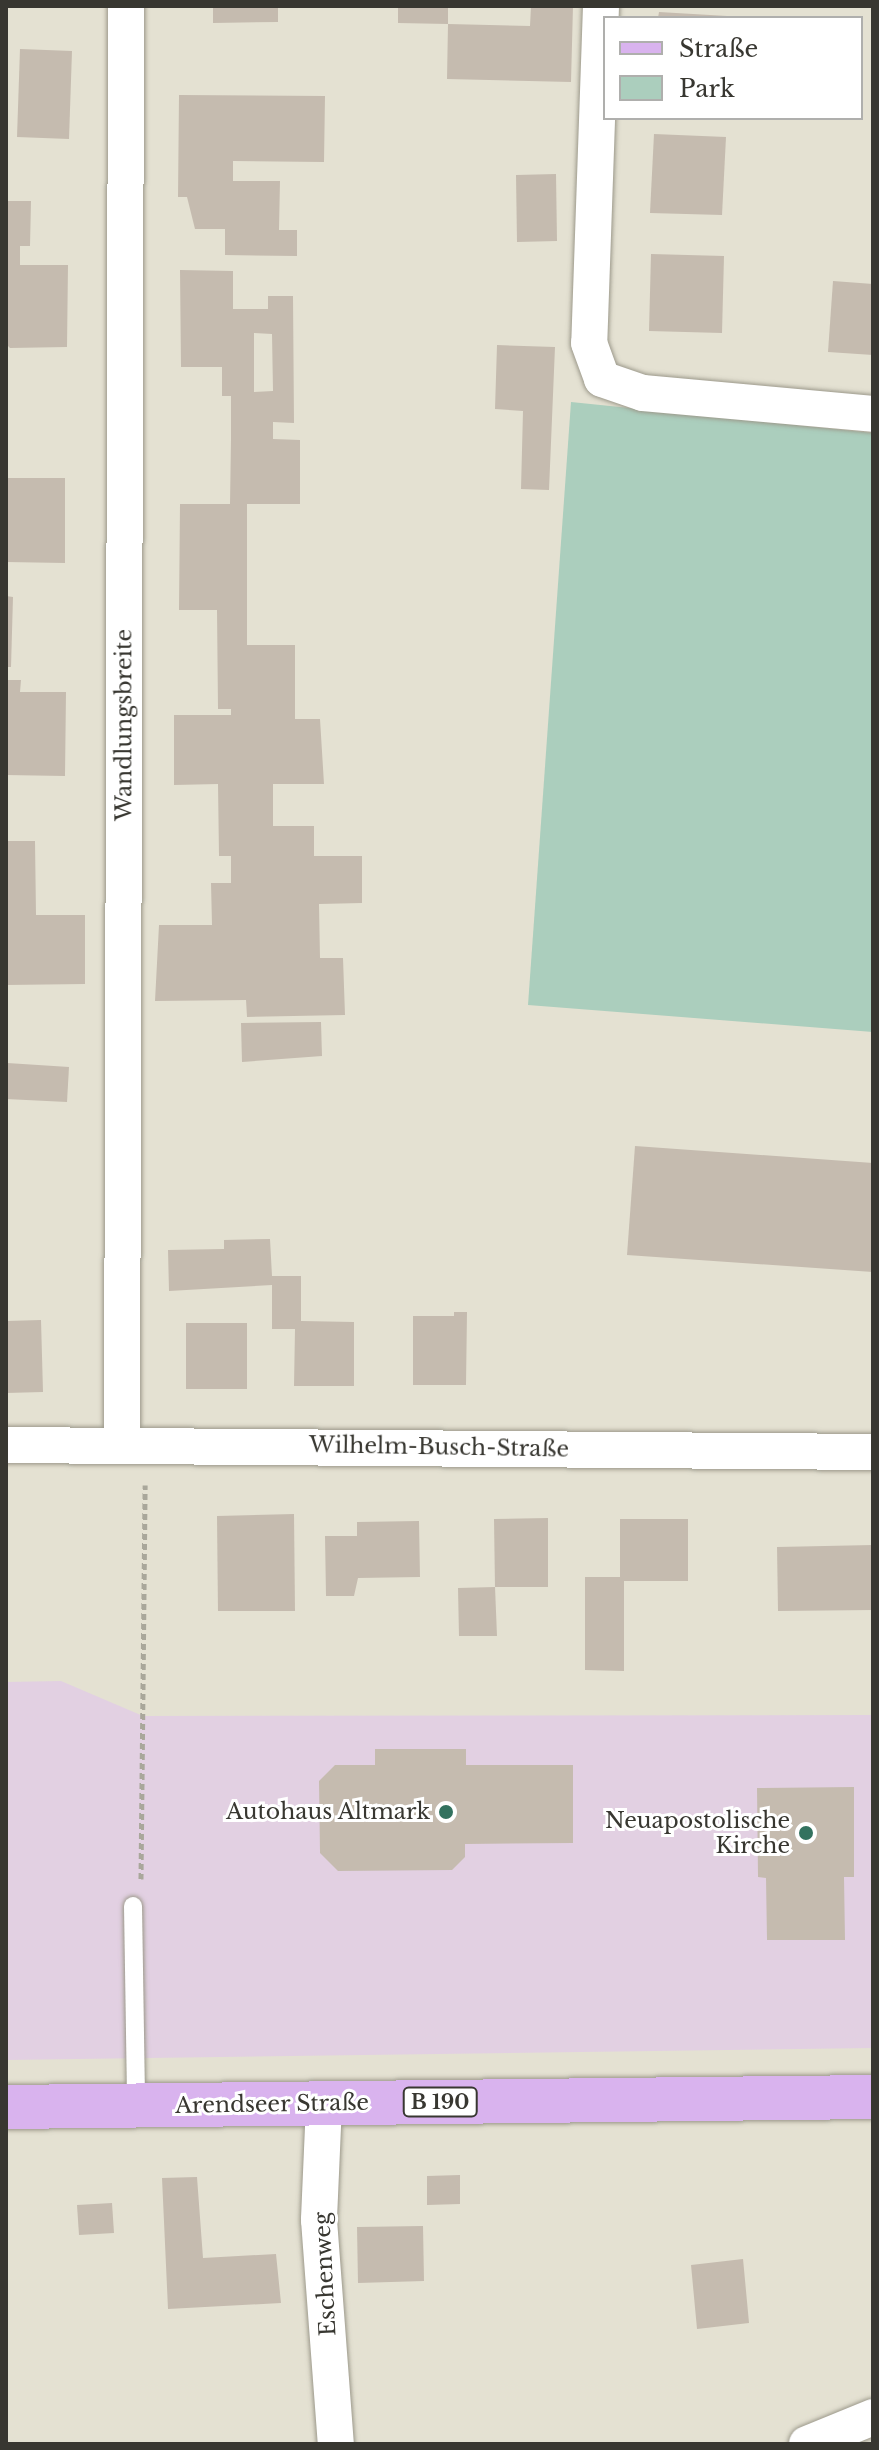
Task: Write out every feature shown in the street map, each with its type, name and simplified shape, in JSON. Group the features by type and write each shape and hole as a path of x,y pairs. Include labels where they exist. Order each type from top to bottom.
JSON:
{"main road":[{"name":"Arendseer Straße","path":"6,2107 873,2097"}],"street":[{"name":"Wandlungsbreite","path":"126,6 134,1444"},
{"path":"601,6 589,343 602,379 619,387 873,414"},
{"name":"Wilhelm-Busch-Straße","path":"6,1445 873,1452"},
{"name":"Eschenweg","path":"324,2104 319,2220 336,2444"},
{"path":"807,2444 873,2417"}],"lane":[{"path":"133,1906 136,2106"}],"path":[{"path":"133,1906 142,1874 134,1444"}],"shaded area":[{"path":"61,1681 143,1716 873,1715 873,2048 6,2060 6,1682"}],"green space":[{"path":"571,402 873,433 873,1032 528,1005"}],"building":[{"path":"213,6 278,6 278,22 213,23"},
{"path":"398,6 448,6 448,24 398,23"},
{"path":"531,6 573,6 571,82 447,79 448,24 530,26"},
{"path":"659,12 727,16 658,16"},
{"path":"20,49 72,51 69,139 17,137"},
{"path":"179,95 325,96 324,162 233,161 233,181 280,181 279,230 297,230 297,256 225,255 225,229 195,229 187,197 178,197"},
{"path":"654,134 726,137 722,215 650,213"},
{"path":"556,174 557,241 517,242 516,175"},
{"path":"6,201 31,201 30,246 20,246 20,265 68,265 67,347 10,348 6,344"},
{"path":"651,254 724,256 722,333 649,331"},
{"path":"180,270 233,271 233,309 268,309 268,296 293,296 294,423 273,422 273,439 300,440 300,504 247,504 247,645 295,645 295,719 320,719 324,784 273,784 273,826 314,826 314,856 362,856 362,903 319,904 320,958 343,958 345,1015 247,1017 246,1000 155,1001 159,925 212,925 211,883 231,883 231,856 219,856 218,784 174,785 174,715 231,715 231,709 218,709 217,610 179,610 180,504 230,504 231,396 222,396 222,367 181,367","holes":["254,333 272,334 273,391 254,392"]},
{"path":"833,281 873,284 873,355 828,352"},
{"path":"497,345 555,347 549,490 521,489 523,411 495,409"},
{"path":"6,478 65,478 65,563 6,562"},
{"path":"6,596 13,597 11,667 6,667"},
{"path":"6,680 21,680 20,692 66,692 65,776 6,775"},
{"path":"6,841 35,841 36,915 85,915 85,984 6,985"},
{"path":"321,1022 322,1056 242,1062 241,1023"},
{"path":"7,1063 69,1067 67,1102 6,1099"},
{"path":"635,1146 873,1163 873,1272 627,1255"},
{"path":"270,1239 272,1276 301,1276 301,1321 354,1322 354,1386 294,1386 295,1329 272,1329 272,1285 169,1291 168,1250 224,1249 224,1240"},
{"path":"454,1312 467,1312 466,1385 413,1385 413,1316 454,1316"},
{"path":"41,1320 43,1392 6,1393 6,1321"},
{"path":"186,1323 247,1323 247,1389 186,1389"},
{"path":"294,1514 295,1611 218,1611 217,1516"},
{"path":"548,1518 548,1587 495,1587 494,1519"},
{"path":"620,1519 688,1519 688,1581 624,1581 624,1671 585,1670 585,1577 620,1577"},
{"path":"419,1521 420,1577 358,1578 354,1596 326,1596 325,1536 357,1536 357,1522"},
{"path":"873,1545 873,1610 778,1611 777,1547"},
{"path":"495,1587 497,1636 459,1636 458,1588"},
{"name":"Autohaus Altmark","path":"375,1749 466,1749 466,1765 573,1765 573,1843 465,1844 465,1857 452,1870 338,1871 320,1853 319,1781 335,1765 375,1765"},
{"name":"Neuapostolische Kirche","path":"854,1787 854,1877 844,1877 845,1940 767,1940 766,1878 758,1877 757,1788"},
{"path":"460,2175 460,2204 427,2205 427,2176"},
{"path":"197,2177 203,2258 276,2254 281,2303 168,2309 162,2178"},
{"path":"112,2203 114,2233 79,2235 77,2205"},
{"path":"423,2226 424,2281 358,2283 357,2227"},
{"path":"743,2259 749,2323 697,2329 691,2265"}],"place":[{"name":"Autohaus Altmark","path":"446,1812"},
{"name":"Neuapostolische Kirche","path":"806,1833"}]}
